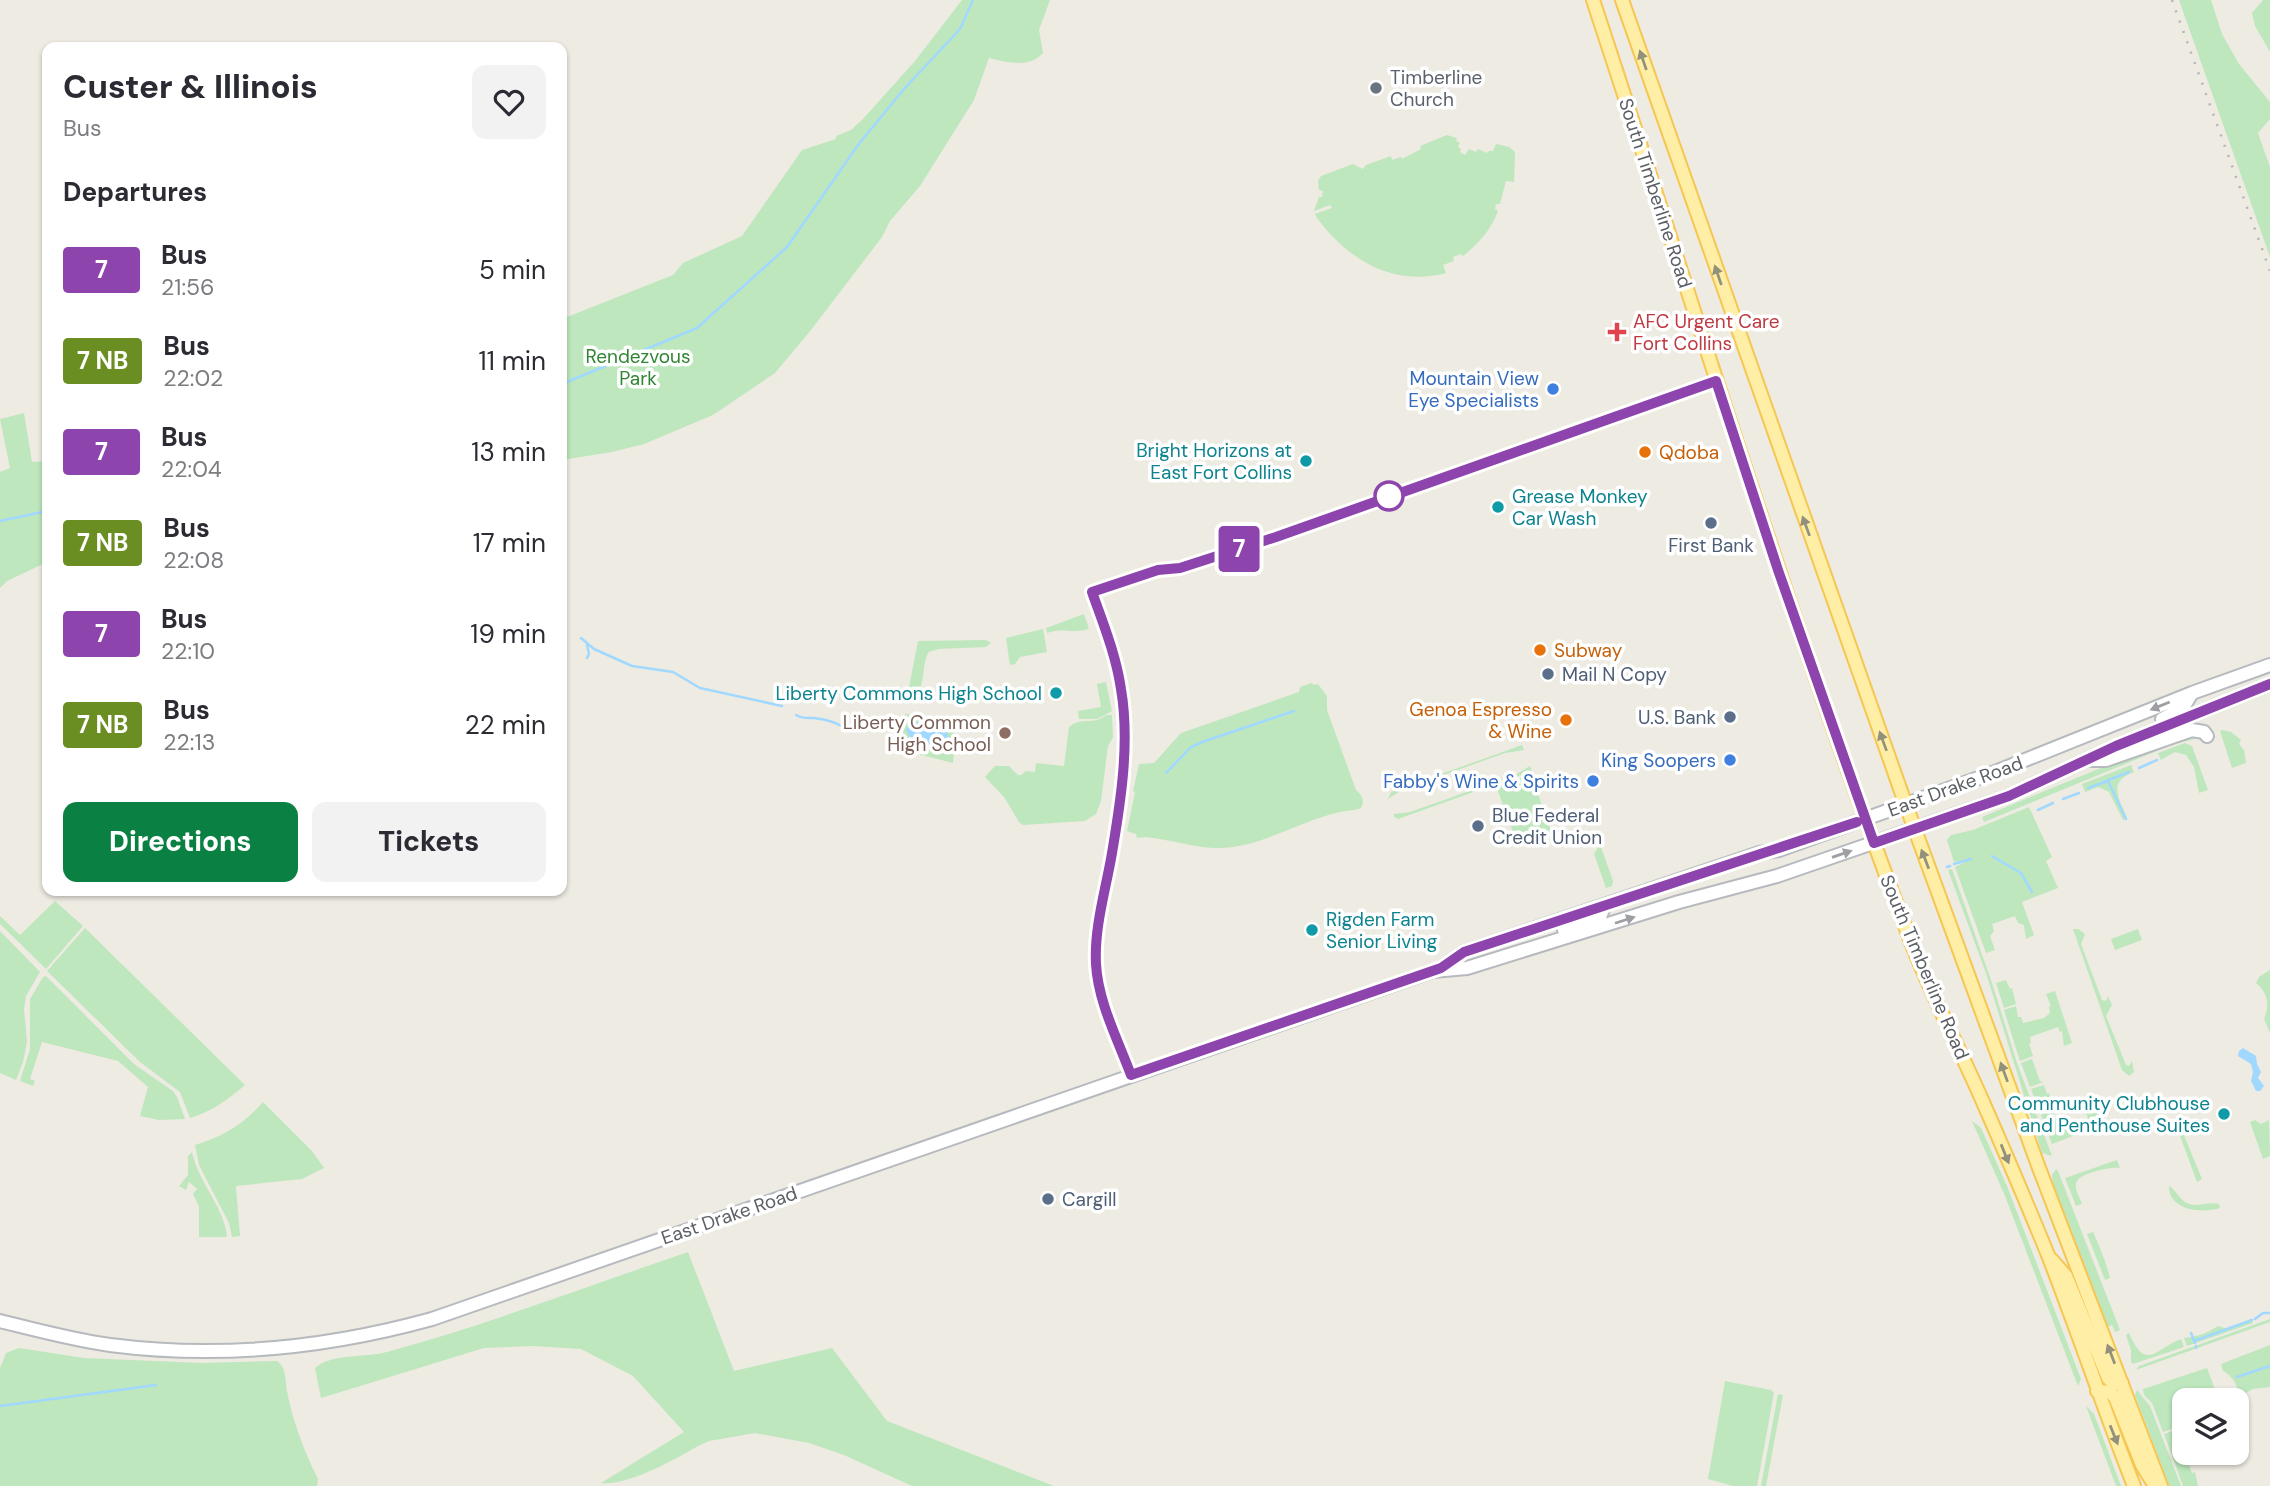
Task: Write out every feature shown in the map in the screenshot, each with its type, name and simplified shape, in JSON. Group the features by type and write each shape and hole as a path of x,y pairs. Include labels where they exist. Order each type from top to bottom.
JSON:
{"main road":[{"name":"South Timberline Road","path":"1593,0 1778,570 1874,843 1922,970 1985,1107 2047,1254 2096,1391 2134,1486"},
{"name":"South Timberline Road","path":"1622,0 1905,805 2039,1168 2161,1486"},
{"name":"East Drake Road","path":"0,1321 109,1345 185,1351 293,1347 395,1329 445,1314 1441,968 1464,952 1866,819 2022,762 2192,693 2270,665"},
{"path":"2199,713 2202,703 2270,676"},
{"name":"East Drake Road","path":"1441,968 1467,968 1679,902 1777,876 1874,843 2009,796 2088,759 2270,684"},
{"path":"2088,759 2114,741 2174,714 2183,708 2192,693"},
{"path":"2088,759 2106,760 2192,730 2204,732 2207,736"},
{"path":"1506,956 1543,937 1600,917 1604,906"},
{"path":"2047,1254 2066,1276 2108,1378 2114,1384 2122,1382"},
{"path":"2096,1391 2110,1392 2115,1397 2142,1465 2155,1486"}],"green space":[{"name":"Rendezvous Park","path":"962,0 1050,0 1039,30 1043,53 1024,63 989,58 974,100 920,186 890,221 882,237 775,373 713,415 644,444 567,459 567,317 673,275 683,263 742,236 802,150 836,139 836,136 851,130 915,61"},
{"path":"2179,0 2211,0 2222,34 2239,64 2270,102 2270,119 2258,133 2270,167 2270,257"},
{"path":"2263,0 2270,0 2270,52 2255,26 2252,13"},
{"path":"1447,135 1457,138 1460,152 1465,155 1469,149 1487,153 1493,151 1496,144 1509,147 1515,152 1514,182 1506,181 1500,204 1496,204 1495,209 1498,211 1492,224 1469,251 1463,256 1461,254 1453,257 1454,261 1443,265 1446,273 1408,276 1373,267 1343,246 1317,218 1315,214 1332,208 1330,205 1314,211 1319,197 1322,197 1323,191 1319,190 1318,181 1321,176 1353,164 1363,169 1366,165 1391,156 1392,160 1402,159 1421,149 1420,146"},
{"path":"24,413 32,462 42,461 42,564 7,581 0,588 0,472 10,468 0,419"},
{"path":"1084,614 1089,629 1047,633 1046,628"},
{"path":"1043,629 1047,652 1020,657 1015,664 1010,665 1006,638"},
{"path":"986,640 991,643 986,647 939,649 929,652 921,687 915,697 909,698 918,641"},
{"path":"1106,682 1112,711 1097,719 1079,719 1078,711 1101,707 1097,684"},
{"path":"1318,684 1327,696 1327,710 1356,790 1362,798 1361,808 1324,816 1264,839 1233,847 1208,848 1153,838 1137,838 1136,834 1127,831 1139,764 1154,763 1181,733 1299,692 1300,687"},
{"path":"905,714 923,716 926,720 949,721 956,734 953,763 914,753 901,753"},
{"path":"1112,715 1113,737 1108,746 1101,801 1096,814 1085,821 1023,825 1019,822 1004,797 985,777 995,766 1009,766 1021,775 1026,771 1035,772 1036,763 1064,766 1069,727"},
{"path":"2220,731 2231,732 2241,740 2239,744 2244,750 2246,763 2232,768"},
{"path":"2192,736 2195,739 2174,744 1984,822 1982,817 2166,741 2173,743 2172,739"},
{"path":"2185,743 2192,746 2208,790 2199,793 2194,767 2186,755 2175,752 2161,760 2158,753"},
{"path":"1522,745 1524,750 1505,753 1402,790 1388,799 1391,792"},
{"path":"2131,765 2134,772 2120,781 2117,791 2127,818 2123,820 2109,792 2098,787 2085,792 2082,784"},
{"path":"1530,766 1532,771 1398,819 1394,817 1394,814 1410,812 1515,775"},
{"path":"1531,774 1551,831 1517,843 1496,786"},
{"path":"2029,807 2052,857 2046,861 2058,888 2022,902 2034,935 2026,939 2024,925 2018,923 2015,916 1992,924 1994,931 1990,936 1995,950 1986,953 1955,867 1971,859 1954,862 1947,840 1951,835 1973,830"},
{"path":"1600,844 1613,881 1612,886 1606,888 1594,854"},
{"path":"1952,869 2017,1063 2052,1156 2042,1153 1986,973 1948,870"},
{"path":"55,901 83,926 46,969 0,924 0,916 20,935"},
{"path":"85,928 245,1085 219,1105 190,1118 180,1092 140,1062 47,971"},
{"path":"2073,929 2085,934 2081,944 2102,1000 2106,1001 2108,996 2112,1005 2106,1016 2126,1065 2129,1066 2132,1061 2134,1072 2129,1076 2122,1070"},
{"path":"2138,929 2142,940 2115,950 2111,939"},
{"path":"0,931 40,972 26,996 24,1009 27,1042 16,1080 0,1073"},
{"path":"2270,970 2270,1033 2264,1019 2267,1000 2256,983 2259,977"},
{"path":"46,976 134,1064 173,1091 185,1119 159,1120 140,1116 148,1087 118,1061 42,1042 30,1079 35,1081 33,1086 20,1081 30,1049 30,999"},
{"path":"2006,980 2010,989 2012,988 2016,1004 2004,1008 1996,983"},
{"path":"2055,991 2072,1043 2064,1046 2062,1031 2060,1032 2058,1027 2030,1037 2033,1056 2020,1061 2004,1010 2016,1006 2018,1017 2021,1017 2023,1023 2044,1018 2050,1013 2051,1006 2046,994"},
{"path":"2034,1058 2032,1059 2040,1081 2043,1082 2030,1087 2021,1063"},
{"path":"2044,1085 2047,1094 2049,1093 2052,1109 2040,1113 2031,1089"},
{"path":"2092,1097 2102,1125 2052,1144 2041,1115 2053,1111 2060,1128 2088,1118 2083,1101"},
{"path":"263,1102 312,1151 324,1168 302,1179 236,1186 240,1236 232,1237 229,1223 199,1165 195,1145 232,1129"},
{"path":"2255,1120 2261,1124 2269,1120 2270,1156 2263,1159 2250,1122"},
{"path":"1972,1121 1981,1128 2007,1186 2081,1379 2078,1386 2005,1196"},
{"path":"2181,1128 2202,1179 2197,1182 2179,1133"},
{"path":"192,1152 222,1216 227,1237 199,1237 199,1206 193,1194 197,1189 189,1182 186,1190 179,1186 188,1175 188,1156"},
{"path":"2117,1160 2120,1168 2097,1171 2084,1175 2077,1181 2076,1190 2082,1204 2076,1206 2065,1178"},
{"path":"2056,1169 2120,1330 2115,1332 2112,1325 2108,1327 2053,1184 2052,1175"},
{"path":"2169,1186 2189,1204 2215,1203 2219,1204 2220,1208 2196,1210 2180,1205 2170,1194"},
{"path":"2093,1232 2110,1278 2105,1280 2087,1234"},
{"path":"688,1252 734,1371 832,1348 887,1421 1054,1486 912,1486 844,1455 809,1443 755,1433 709,1441 637,1476 601,1483 684,1432 633,1376 581,1349 532,1346 484,1348 321,1398 315,1368 322,1363 339,1358 378,1354 425,1341"},
{"path":"2270,1319 2270,1322 2136,1370 2139,1366"},
{"path":"2252,1320 2253,1323 2187,1346 2184,1338 2201,1335 2218,1326 2228,1329"},
{"path":"2129,1333 2135,1345 2146,1355 2158,1352 2181,1339 2184,1347 2133,1364 2126,1335"},
{"path":"2270,1345 2270,1387 2249,1391 2249,1388 2237,1388 2230,1376 2223,1371 2221,1364"},
{"path":"19,1348 84,1358 203,1363 277,1361 284,1371 292,1414 318,1479 317,1486 0,1486 0,1368 6,1353"},
{"path":"2207,1368 2214,1388 2172,1388 2172,1429 2163,1432 2152,1403 2144,1395 2143,1389"},
{"path":"1725,1381 1771,1390 1774,1393 1757,1486 1733,1486 1708,1479"},
{"path":"2137,1390 2150,1406 2181,1486 2169,1486 2135,1395"},
{"path":"1778,1394 1783,1395 1766,1486 1761,1486"},
{"path":"2086,1406 2094,1414 2121,1486 2116,1486"},
{"path":"2172,1431 2172,1456 2164,1434"},
{"path":"2175,1465 2189,1465 2192,1473 2195,1472 2198,1486 2183,1486"}],"water":[{"path":"939,723 946,727 950,745 946,751 915,746 906,730 910,724"},
{"path":"2243,1048 2256,1056 2261,1072 2258,1078 2264,1086 2260,1091 2256,1091 2251,1081 2251,1064 2238,1056"}],"waterway":[{"path":"567,382 697,328 787,247 858,145 904,89 960,29 973,0"},
{"path":"0,521 42,512"},
{"path":"581,638 594,649 632,666 673,672 700,688 782,706"},
{"path":"587,645 587,658"},
{"path":"1166,773 1191,747 1294,711"},
{"path":"796,715 828,721 850,731"},
{"path":"2139,768 2157,760"},
{"path":"2106,781 2129,772"},
{"path":"2088,788 2108,781 2126,819"},
{"path":"2063,799 2079,793"},
{"path":"2038,810 2053,803"},
{"path":"1992,856 2021,873 2032,892"},
{"path":"1954,864 1971,859"},
{"path":"2255,1319 2263,1313 2270,1313"},
{"path":"2194,1341 2252,1320"},
{"path":"2191,1333 2195,1343"},
{"path":"2237,1377 2270,1366"},
{"path":"0,1406 156,1385"}],"railway":[{"path":"2172,0 2270,271"}],"bus line":[{"name":"7","path":"1857,822 1464,952 1441,968 1131,1075 1103,1000 1096,961 1124,761 1125,717 1116,665 1092,592 1158,570 1180,568 1276,537 1716,381 1778,570 1874,843 2009,796 2116,746 2270,684"}],"place":[{"name":"Timberline Church","path":"1376,88"},
{"name":"AFC Urgent Care Fort Collins","path":"1617,332"},
{"name":"Mountain View Eye Specialists","path":"1553,389"},
{"name":"Qdoba","path":"1645,452"},
{"name":"Bright Horizons at East Fort Collins","path":"1306,461"},
{"name":"Grease Monkey Car Wash","path":"1498,507"},
{"name":"First Bank","path":"1711,523"},
{"name":"Subway","path":"1540,650"},
{"name":"Mail N Copy","path":"1548,674"},
{"name":"Liberty Commons High School","path":"1056,693"},
{"name":"U.S. Bank","path":"1730,717"},
{"name":"Genoa Espresso & Wine","path":"1566,720"},
{"name":"Liberty Common High School","path":"1005,733"},
{"name":"King Soopers","path":"1730,760"},
{"name":"Fabby's Wine & Spirits","path":"1593,781"},
{"name":"Blue Federal Credit Union","path":"1478,826"},
{"name":"Rigden Farm Senior Living","path":"1312,930"},
{"name":"Community Clubhouse and Penthouse Suites","path":"2224,1114"},
{"name":"Cargill","path":"1048,1199"}]}
